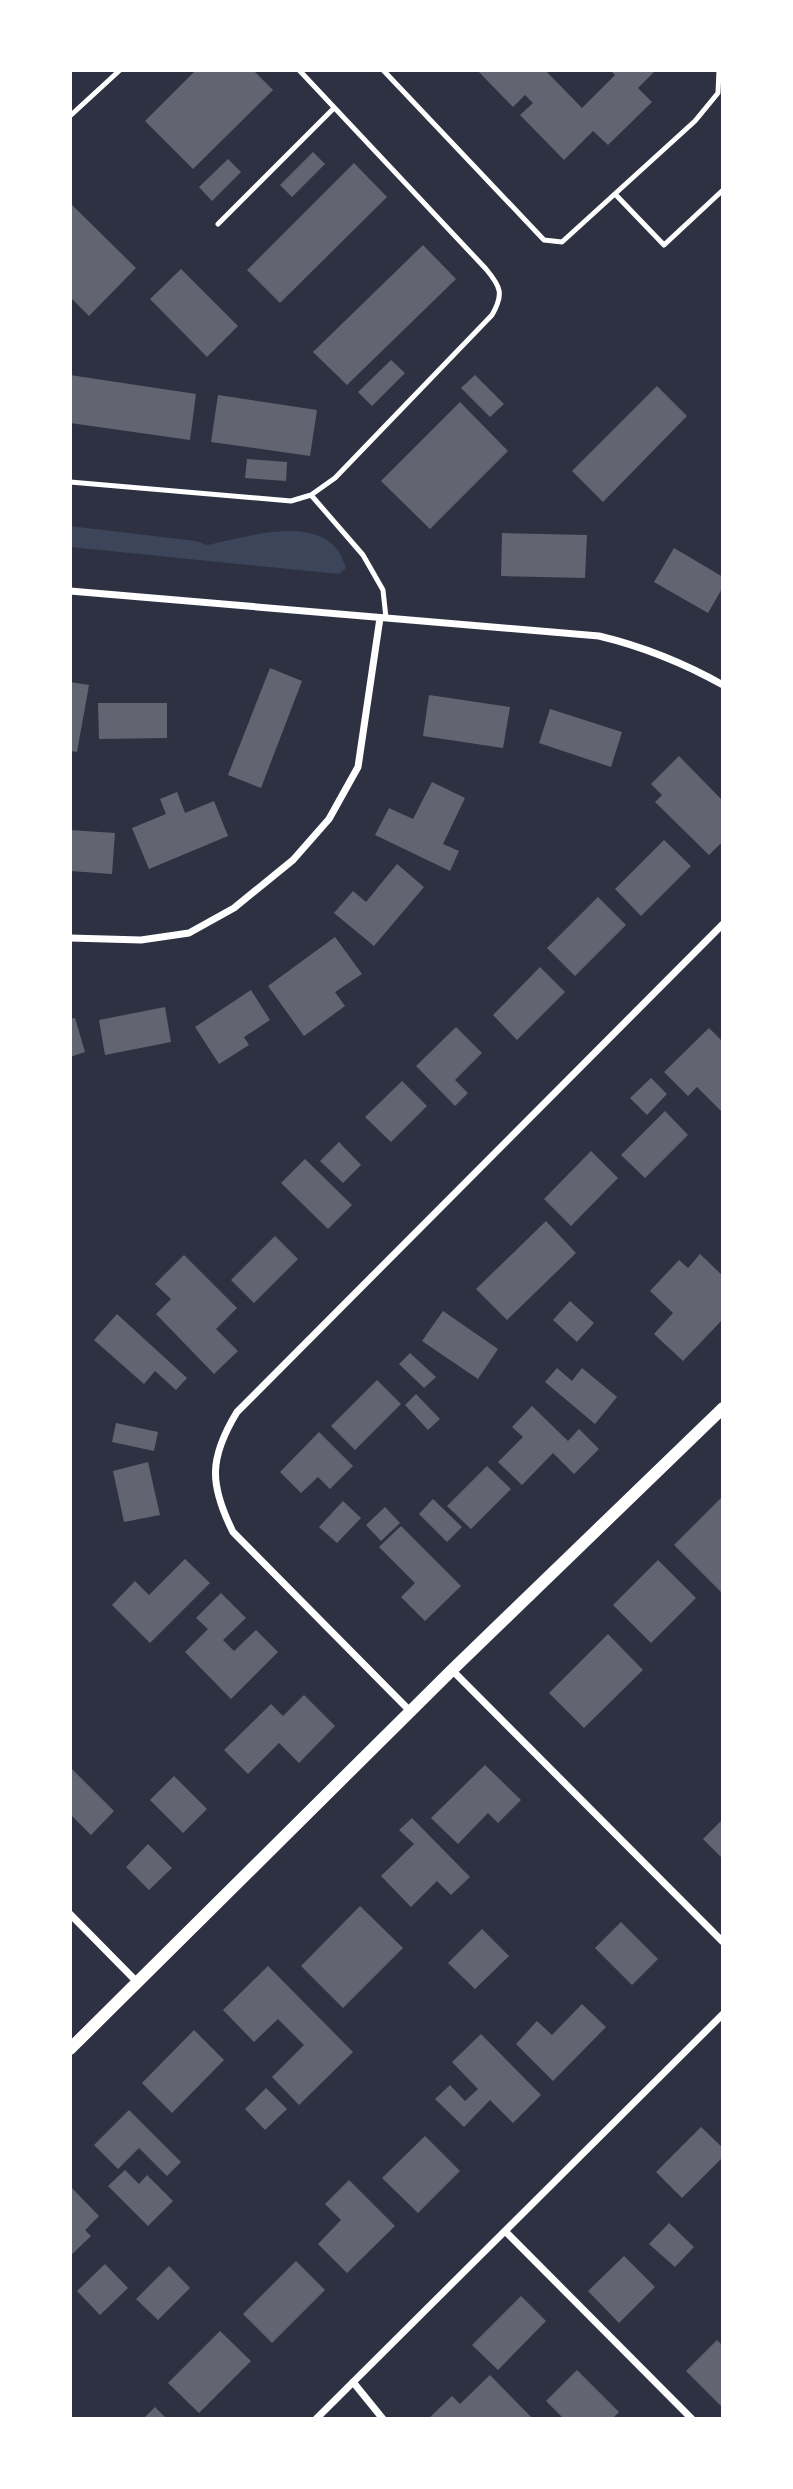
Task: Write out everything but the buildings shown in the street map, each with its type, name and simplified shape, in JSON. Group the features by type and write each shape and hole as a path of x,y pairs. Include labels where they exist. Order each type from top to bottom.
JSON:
{"street":[{"path":"70,591 599,636 631,643 684,663 723,685"},
{"path":"70,938 141,940 190,933 234,908 293,860 329,819 358,767 383,618"},
{"path":"411,1712 233,1532 220,1505 215,1470 221,1438 237,1412 723,924"},
{"path":"70,2049 452,1670 723,1408"},
{"path":"452,1670 723,1942"},
{"path":"70,1914 137,1982"},
{"path":"316,2419 723,2014"},
{"path":"505,2231 692,2419"},
{"path":"353,2382 383,2419"}],"lane":[{"path":"70,116 120,70"},
{"path":"70,482 291,501 311,495 335,478 492,315 500,301 498,283 486,269 299,70"},
{"path":"383,70 544,240 562,242 695,121 718,93 721,70"},
{"path":"218,224 334,108"},
{"path":"615,194 664,245 723,190"},
{"path":"311,495 363,555 383,590 383,618"}],"shaded area":[{"path":"70,526 196,541 207,545 258,534 295,531 312,534 327,541 339,552 346,568 339,574 70,547"}]}
